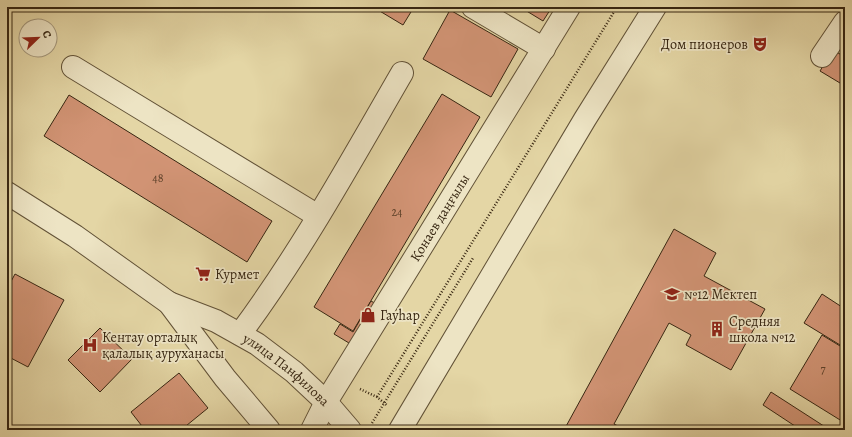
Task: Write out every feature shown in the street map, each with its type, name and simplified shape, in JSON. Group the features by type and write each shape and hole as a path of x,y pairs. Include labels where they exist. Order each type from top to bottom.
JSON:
{"street":[{"path":"473,7 544,49"},
{"name":"Қонаев даңғылы","path":"312,430 326,402 341,380 569,7"},
{"path":"403,425 585,119 655,7"},
{"path":"822,56 845,22"},
{"path":"73,67 318,216"},
{"path":"240,334 261,305 318,216 402,73"},
{"name":"улица Панфилова","path":"7,194 75,236 169,303 216,320 257,344 294,372 326,402 360,427"},
{"name":"улица Панфилова","path":"169,303 225,378 269,430"}],"path":[{"path":"377,397 617,7"},
{"path":"341,380 377,397 384,402 403,425"},
{"path":"360,427 384,402"}],"building":[{"path":"373,7 414,7 403,25"},
{"path":"520,7 552,7 543,21"},
{"path":"450,10 518,49 491,97 423,59"},
{"path":"833,50 845,57 845,86 820,71"},
{"path":"442,94 480,117 353,331 314,307"},
{"path":"69,95 272,221 247,262 44,136"},
{"name":"Средняя школа №12","path":"674,229 716,253 704,276 765,309 731,370 686,345 691,335 669,323 614,424 622,428 621,430 564,430"},
{"path":"15,274 64,300 28,367 7,356 7,289"},
{"path":"822,294 845,309 845,348 804,323"},
{"name":"Гауһар","path":"371,301 378,305 354,346 334,334 340,324 353,332"},
{"path":"100,328 132,359 100,392 68,360"},
{"path":"822,335 845,349 845,423 790,389"},
{"path":"179,373 208,408 181,430 145,430 131,412"},
{"path":"771,392 830,430 801,430 763,405"}],"place":[{"name":"Дом пионеров","path":"760,44"},
{"name":"Курмет","path":"203,274"},
{"name":"№12 Мектеп","path":"672,294"},
{"name":"Гауһар","path":"368,315"},
{"name":"Средняя школа №12","path":"717,329"},
{"name":"Кентау орталық қалалық ауруханасы","path":"90,345"}]}
